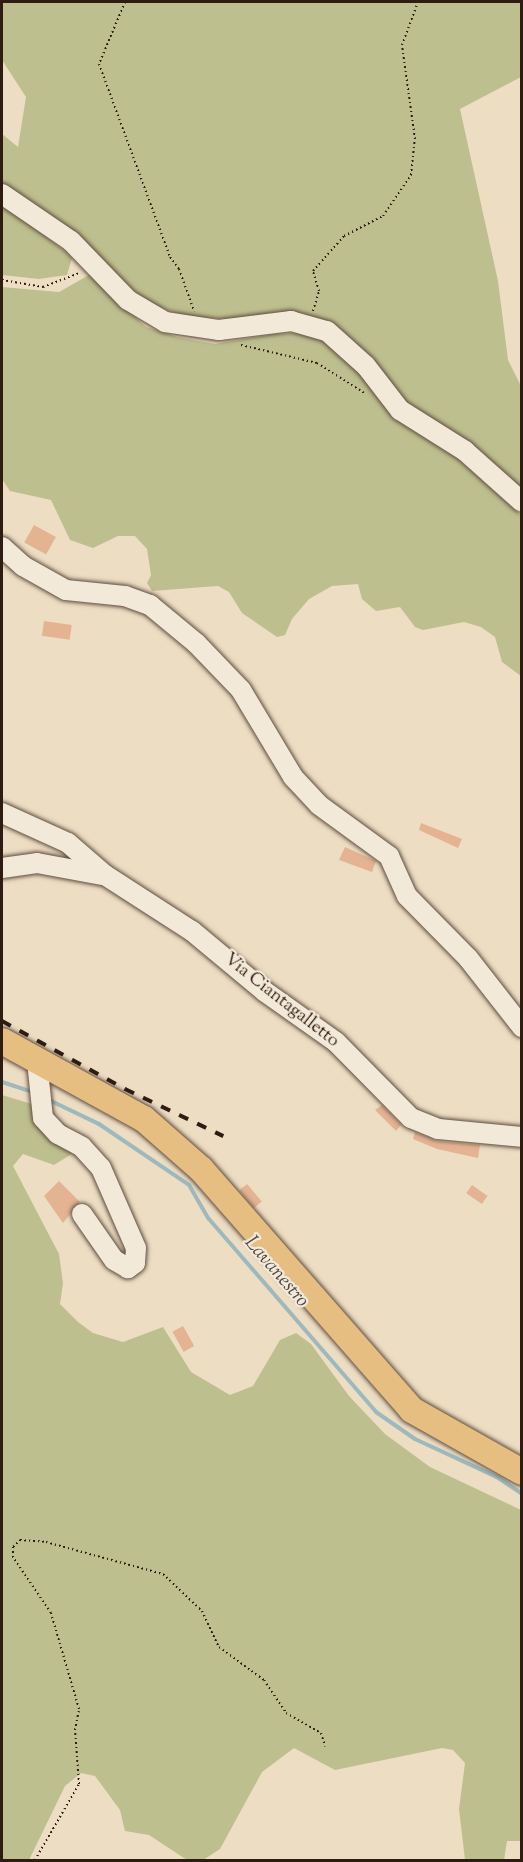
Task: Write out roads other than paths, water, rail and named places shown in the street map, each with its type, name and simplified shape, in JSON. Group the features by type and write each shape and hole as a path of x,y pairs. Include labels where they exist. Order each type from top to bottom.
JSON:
{"main road":[{"path":"2,1041 38,1067 144,1119 201,1169 412,1410 522,1472"}],"street":[{"path":"2,194 71,241 128,300 165,322 219,330 291,321 308,323 327,331 366,366 400,410 465,451 522,502"},
{"path":"2,546 23,566 66,590 125,596 150,605 188,636 241,690 293,777 319,805 389,856 407,896 468,958 522,1027"},
{"name":"Via Ciantagalletto","path":"2,813 68,843 105,875 192,931 264,991 336,1042 411,1118 438,1129 522,1137"},
{"name":"Via Ciantagalletto","path":"2,868 37,863 105,875"},
{"path":"38,1067 40,1105 47,1124 82,1147 101,1168 136,1248 135,1263 128,1268 114,1260 82,1214"}],"waterway":[{"name":"Lavanestro","path":"2,1082 35,1093"},
{"name":"Lavanestro","path":"47,1099 99,1124 189,1185 209,1219 376,1412 415,1439 497,1477 522,1494"}],"railway":[{"path":"2,1021 125,1089 223,1136"}]}
